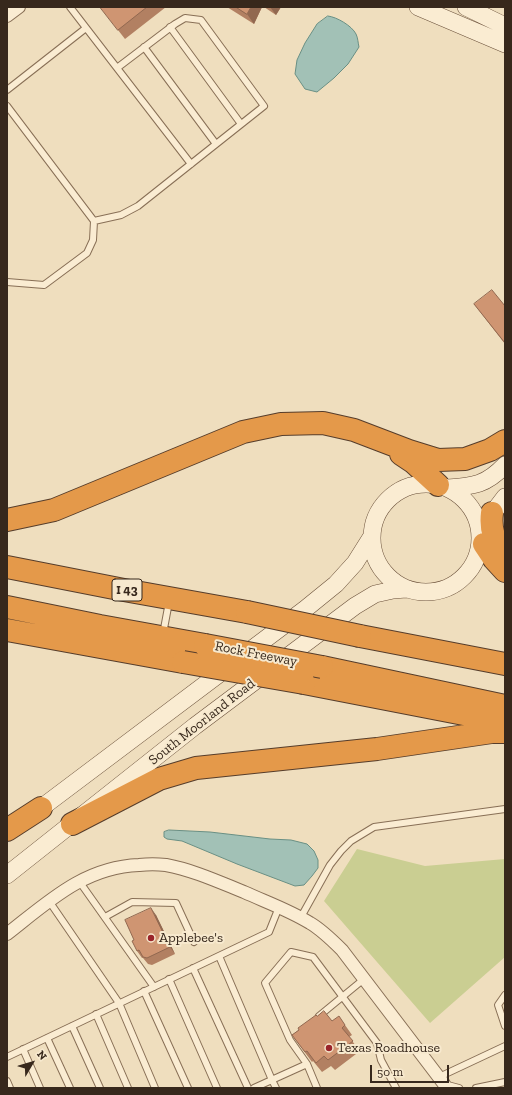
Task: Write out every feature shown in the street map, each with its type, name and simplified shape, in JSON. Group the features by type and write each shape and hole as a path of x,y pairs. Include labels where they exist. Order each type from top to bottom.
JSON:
{"highway":[{"path":"7,520 54,510 244,432 281,424 323,423 354,430 409,451 438,460 465,459 490,450 505,441"},
{"path":"380,439 413,462 443,487"},
{"path":"499,505 491,524 492,532 505,553"},
{"path":"480,534 490,553 505,572"},
{"name":"I 43","path":"7,567 247,612 360,636 505,664"},
{"name":"Rock Freeway","path":"7,607 100,626 322,667 505,706"},
{"path":"7,630 304,683 505,722"},
{"path":"72,824 158,779 196,768 378,749 492,732 505,732"},
{"path":"7,830 41,808"}],"main road":[{"path":"418,7 505,44"},
{"path":"466,7 505,26"},
{"path":"443,487 463,498 474,513 480,534 478,555 470,570 457,583 436,591 424,592 406,589 392,581 380,568 374,553 372,536 374,520 382,506 393,495 407,487 422,484 443,487 469,486 484,482 505,465"},
{"path":"480,534 499,505"},
{"name":"South Moorland Road","path":"7,838 41,808 304,610 336,584 355,563 372,536"},
{"name":"South Moorland Road","path":"7,875 195,726 354,606 375,594 406,589"}],"street":[{"path":"7,16 19,7"},
{"path":"7,934 49,901 79,881 93,874 129,865 150,864 166,865 190,871 279,907 301,917 322,931 342,950 441,1080"}],"lane":[{"path":"70,7 191,164"},
{"path":"94,221 121,215 138,206 264,106 200,20 186,18 170,27 117,68"},
{"path":"170,27 241,124"},
{"path":"7,90 86,28"},
{"path":"144,47 216,144"},
{"path":"7,106 94,221 93,240 86,253 44,284 7,282"},
{"path":"163,637 170,598"},
{"path":"301,917 330,865 350,840 374,827 505,809"},
{"path":"79,881 154,987"},
{"path":"49,901 119,1003 155,1088"},
{"path":"105,917 132,902 176,903 194,942"},
{"path":"7,1057 268,932 279,907"},
{"path":"317,1088 307,1064 290,1040 265,982 291,952 313,957 377,1043 381,1060 396,1088"},
{"path":"219,956 276,1088"},
{"path":"193,968 248,1088"},
{"path":"169,979 217,1088"},
{"path":"313,1021 364,980"},
{"path":"144,991 188,1088"},
{"path":"505,995 498,1005 505,1026"},
{"path":"96,1014 128,1088"},
{"path":"72,1026 100,1088"},
{"path":"290,1040 296,1035"},
{"path":"47,1038 70,1088"},
{"path":"441,1080 505,1046"},
{"path":"23,1049 40,1088"},
{"path":"254,1088 307,1064"},
{"path":"441,1080 459,1088"},
{"path":"7,1082 10,1088"},
{"path":"476,1088 505,1082"}],"green space":[{"path":"357,849 425,866 505,859 505,957 430,1023 324,901"}],"water":[{"path":"328,16 340,20 354,31 357,36 359,47 348,64 317,92 305,89 295,74 297,60 305,43 317,24"},
{"path":"169,830 210,832 291,840 307,844 314,851 318,860 318,868 304,885 295,886 182,841 167,839 164,837 164,832"}],"building":[{"path":"100,7 147,7 118,30"},
{"path":"236,7 251,7 247,14"},
{"path":"492,290 505,306 505,343 474,304"},
{"name":"Applebee's","path":"151,908 170,947 147,958 143,957 139,950 137,951 125,920"},
{"name":"Texas Roadhouse","path":"324,1011 332,1021 339,1016 345,1025 342,1028 353,1041 328,1060 324,1056 316,1063 292,1035 299,1030 298,1028"}],"place":[{"name":"Applebee's","path":"151,938"},
{"name":"Texas Roadhouse","path":"329,1048"}]}
